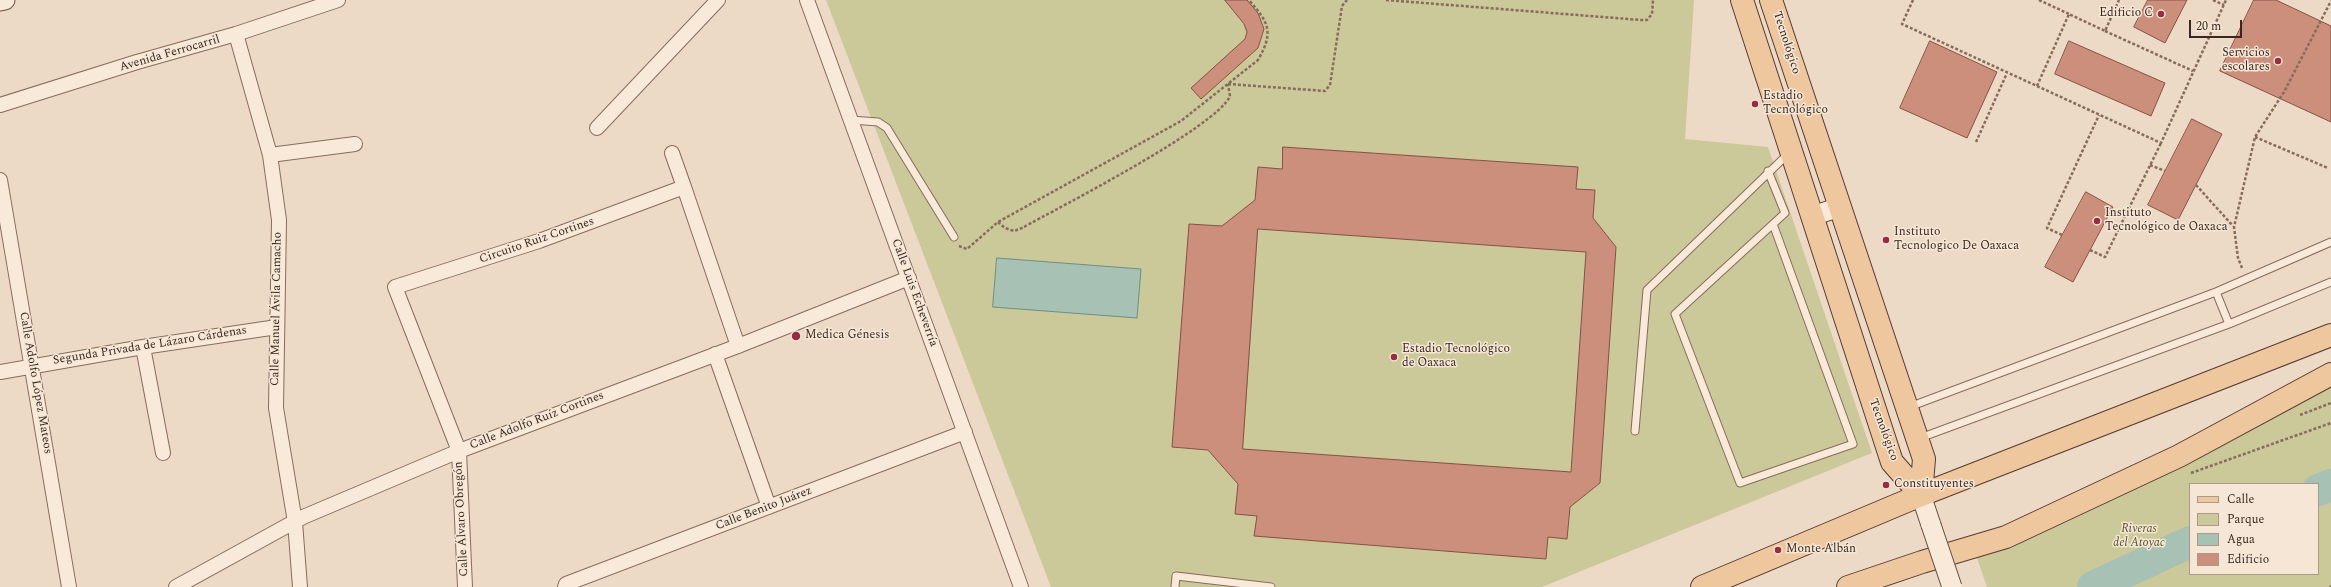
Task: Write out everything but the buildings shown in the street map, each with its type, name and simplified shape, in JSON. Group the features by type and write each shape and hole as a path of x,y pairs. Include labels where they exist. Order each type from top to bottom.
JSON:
{"main road":[{"path":"0,1 5,0"},
{"name":"Tecnológico","path":"1742,0 1892,462 1921,495"},
{"name":"Tecnológico","path":"1772,0 1918,438 1924,459 1921,495"},
{"path":"1812,216 1840,207"},
{"path":"1702,587 1921,495 2331,335"},
{"path":"1848,587 1901,571 1922,562 2006,537 2179,456 2331,374"},
{"path":"1921,495 1952,587"}],"street":[{"name":"Avenida Ferrocarril","path":"0,105 137,62 236,34 304,5 338,0"},
{"path":"597,128 718,0"},
{"name":"Calle Luis Echeverría","path":"807,0 1022,587"},
{"name":"Calle Manuel Ávila Camacho","path":"236,34 270,156 279,220 276,408 295,522 300,587"},
{"path":"270,156 356,144"},
{"path":"672,153 738,346"},
{"name":"Calle Adolfo López Mateos","path":"0,180 70,587"},
{"name":"Circuito Ruiz Cortines","path":"459,451 396,287 540,241 684,187"},
{"name":"Calle Adolfo Ruíz Cortines","path":"176,587 295,522 303,516 459,451 738,346 909,278"},
{"name":"Segunda Privada de Lázaro Cárdenas","path":"0,372 32,365 277,327"},
{"path":"143,347 163,453"},
{"path":"715,354 769,507"},
{"name":"Calle Benito Juárez","path":"565,587 566,584 965,432"},
{"name":"Calle Álvaro Obregón","path":"459,451 465,587"}],"lane":[{"path":"851,120 878,122 887,128 954,237"},
{"path":"1635,431 1647,290 1791,151"},
{"path":"1768,172 1784,213 1676,314 1740,483 1853,444 1773,224"},
{"path":"1907,408 2216,292 2331,242"},
{"path":"1918,438 2229,324 2331,282"},
{"path":"2216,292 2229,324"},
{"path":"1175,587 1176,576 1271,587"}],"path":[{"path":"954,237 959,246 967,248 998,222 1181,121 1258,60 1266,46 1268,31 1264,18 1249,0"},
{"path":"1228,84 1324,91 1330,86 1342,6 1347,0"},
{"path":"1386,0 1641,20 1647,20 1652,14 1653,0"},
{"path":"1913,0 1902,24 2161,143"},
{"path":"2040,0 2193,71"},
{"path":"2105,31 2119,0"},
{"path":"2213,0 2224,5"},
{"path":"2090,250 2105,257 2161,143 2226,0"},
{"path":"2248,279 2238,258 2234,227 2254,137 2284,92 2331,1"},
{"path":"2037,86 2069,14"},
{"path":"1976,142 2007,72"},
{"path":"998,222 1005,228 1014,231 1022,228 1169,146 1224,106 1230,96 1228,84"},
{"path":"2062,235 2047,228 2099,115"},
{"path":"2254,137 2328,168"},
{"path":"2150,165 2165,172"},
{"path":"2196,185 2234,227"},
{"path":"2190,473 2206,470 2331,423"}],"green space":[{"path":"826,0 1694,0 1685,139 1768,147 1872,453 1542,587 1051,587"},
{"name":"Riveras del Atoyac","path":"2331,385 2331,587 1987,587 1977,558 2103,499"}],"water":[{"path":"997,258 1141,269 1137,318 993,307"}],"waterway":[{"path":"2319,490 2331,485"},
{"path":"2093,587 2189,542"}],"place":[{"name":"Edificio C","path":"2161,14"},
{"name":"Servicios escolares","path":"2278,61"},
{"name":"Estadio Tecnológico","path":"1755,104"},
{"name":"Instituto Tecnológico de Oaxaca","path":"2097,221"},
{"name":"Instituto Tecnologico De Oaxaca","path":"1886,240"},
{"name":"Medica Génesis","path":"796,336"},
{"name":"Estadio Tecnológico de Oaxaca","path":"1394,357"},
{"name":"Constituyentes","path":"1886,485"},
{"name":"Monte Albán","path":"1778,550"}]}
